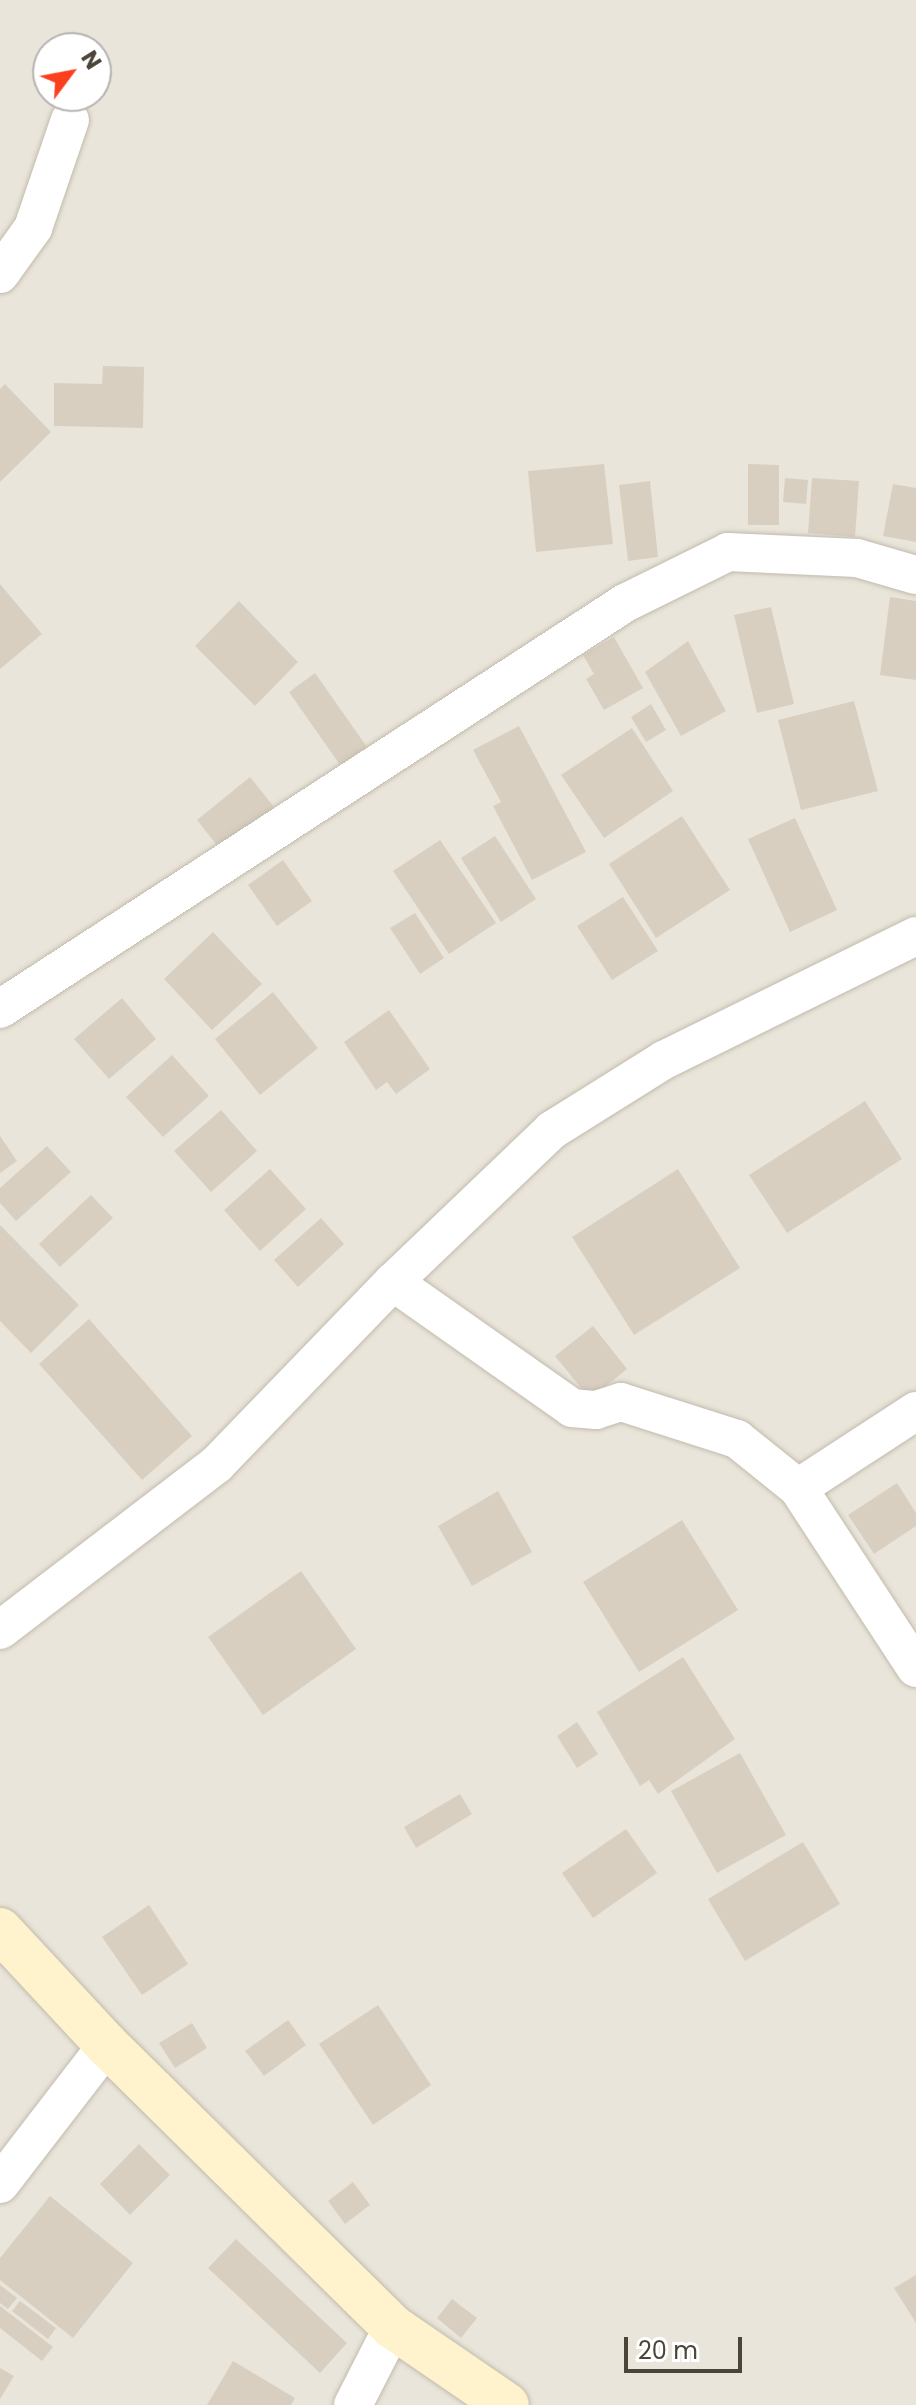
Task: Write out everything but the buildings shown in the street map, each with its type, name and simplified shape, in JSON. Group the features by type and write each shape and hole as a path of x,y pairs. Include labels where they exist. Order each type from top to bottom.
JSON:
{"street":[{"path":"0,274 33,228 70,120"},
{"path":"1,1007 625,603 728,552 857,558 916,575"},
{"path":"0,1630 217,1464 393,1282 552,1130 664,1060 916,936"},
{"path":"393,1282 572,1408 596,1410 621,1402 693,1422 737,1439 798,1488 916,1668"},
{"path":"798,1488 916,1411"},
{"path":"0,1930 107,2045 393,2327 507,2405"},
{"path":"0,2184 107,2045"},
{"path":"353,2405 393,2327"}],"shaded area":[{"path":"0,0 916,0 916,2405 0,2405"}]}
